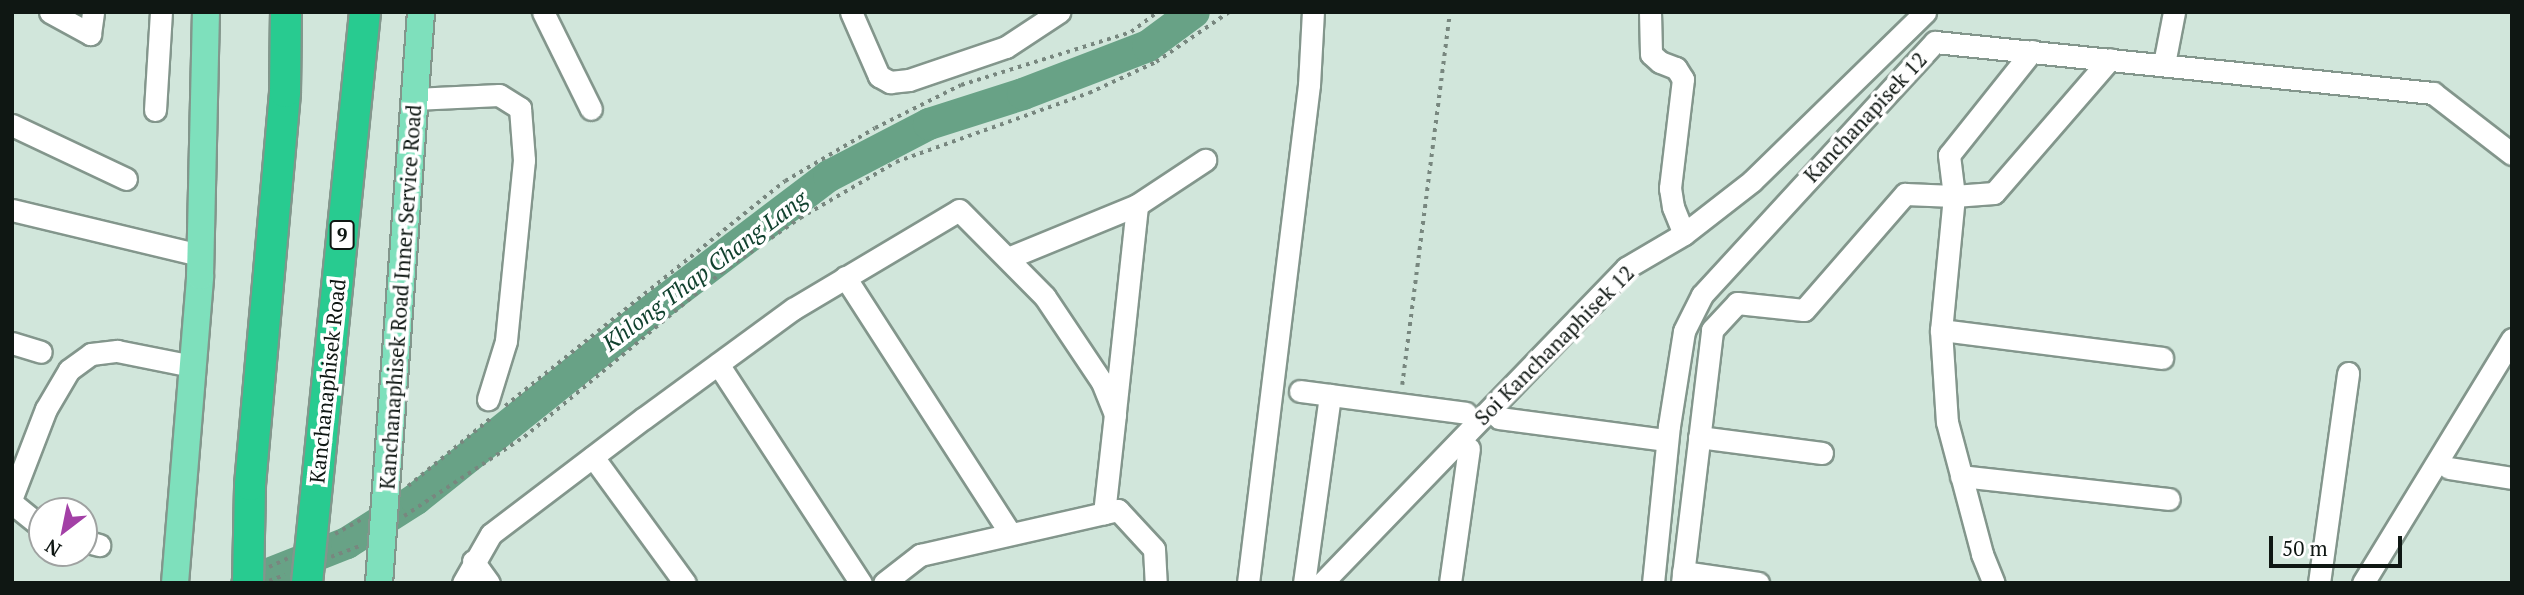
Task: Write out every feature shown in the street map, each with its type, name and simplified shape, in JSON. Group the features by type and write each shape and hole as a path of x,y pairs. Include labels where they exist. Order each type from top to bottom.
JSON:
{"highway":[{"path":"257,576 250,485 285,92 286,12"},
{"path":"285,92 305,12"},
{"name":"Kanchanaphisek Road","path":"307,583 365,12"}],"main road":[{"path":"175,583 200,254 206,12"},
{"name":"Kanchanaphisek Road Inner Service Road","path":"379,583 421,12"}],"street":[{"path":"50,12 90,34 93,12"},
{"path":"155,110 161,12"},
{"path":"543,12 590,109"},
{"path":"851,12 879,76 890,82 909,80 1006,47 1059,12"},
{"path":"1248,583 1309,85 1313,12"},
{"path":"1650,12 1651,54 1681,72 1683,79 1670,188 1673,207 1684,234"},
{"name":"Soi Kanchanaphisek 12","path":"1322,583 1626,268 1684,234 1752,181 1925,12"},
{"path":"2164,64 2174,12"},
{"name":"Kanchanapisek 12","path":"1653,583 1667,440 1684,331 1702,295 1935,42 2433,93 2512,154"},
{"path":"1994,583 1982,554 1947,422 1941,330 1954,196 1949,155 2032,51"},
{"path":"1758,583 1683,578 1712,330 1737,303 1804,310 1905,194 1954,196 1994,193 2110,59"},
{"path":"414,99 499,95 520,108 524,160 506,341 496,407"},
{"path":"12,125 126,179"},
{"path":"1008,258 1137,205 1205,160"},
{"path":"1104,513 1137,205"},
{"path":"12,210 200,254"},
{"path":"463,583 473,561 491,534 593,457 793,309 959,210 1045,297 1102,382 1115,414"},
{"path":"845,277 1010,533"},
{"path":"1941,330 2162,358"},
{"path":"2363,583 2512,338"},
{"path":"12,343 41,352"},
{"path":"12,497 46,409 69,370 91,354 117,351 192,366"},
{"path":"718,363 860,583"},
{"path":"2319,583 2348,373"},
{"path":"1300,391 1471,415"},
{"path":"1304,583 1331,395"},
{"path":"1499,418 1667,440"},
{"path":"1699,437 1822,453"},
{"path":"1450,583 1469,448"},
{"path":"593,457 685,583"},
{"path":"2449,468 2512,478"},
{"path":"1961,476 2169,499"},
{"path":"12,503 28,516"},
{"path":"884,583 920,555 1118,510 1154,549 1156,583"},
{"path":"473,561 489,583"}],"path":[{"path":"402,490 496,407 785,181 875,128 961,85 1131,32 1158,12"},
{"path":"403,517 524,437 722,272 800,218 896,162 1089,93 1156,62 1229,12"},
{"path":"1399,405 1450,12"},
{"path":"325,538 372,514"},
{"path":"360,546 371,538"},
{"path":"257,576 290,557"}],"waterway":[{"name":"Khlong Thap Chang Lang","path":"246,583 347,543 416,499 643,317 829,176 929,124 1023,94 1148,46 1194,12"}]}
